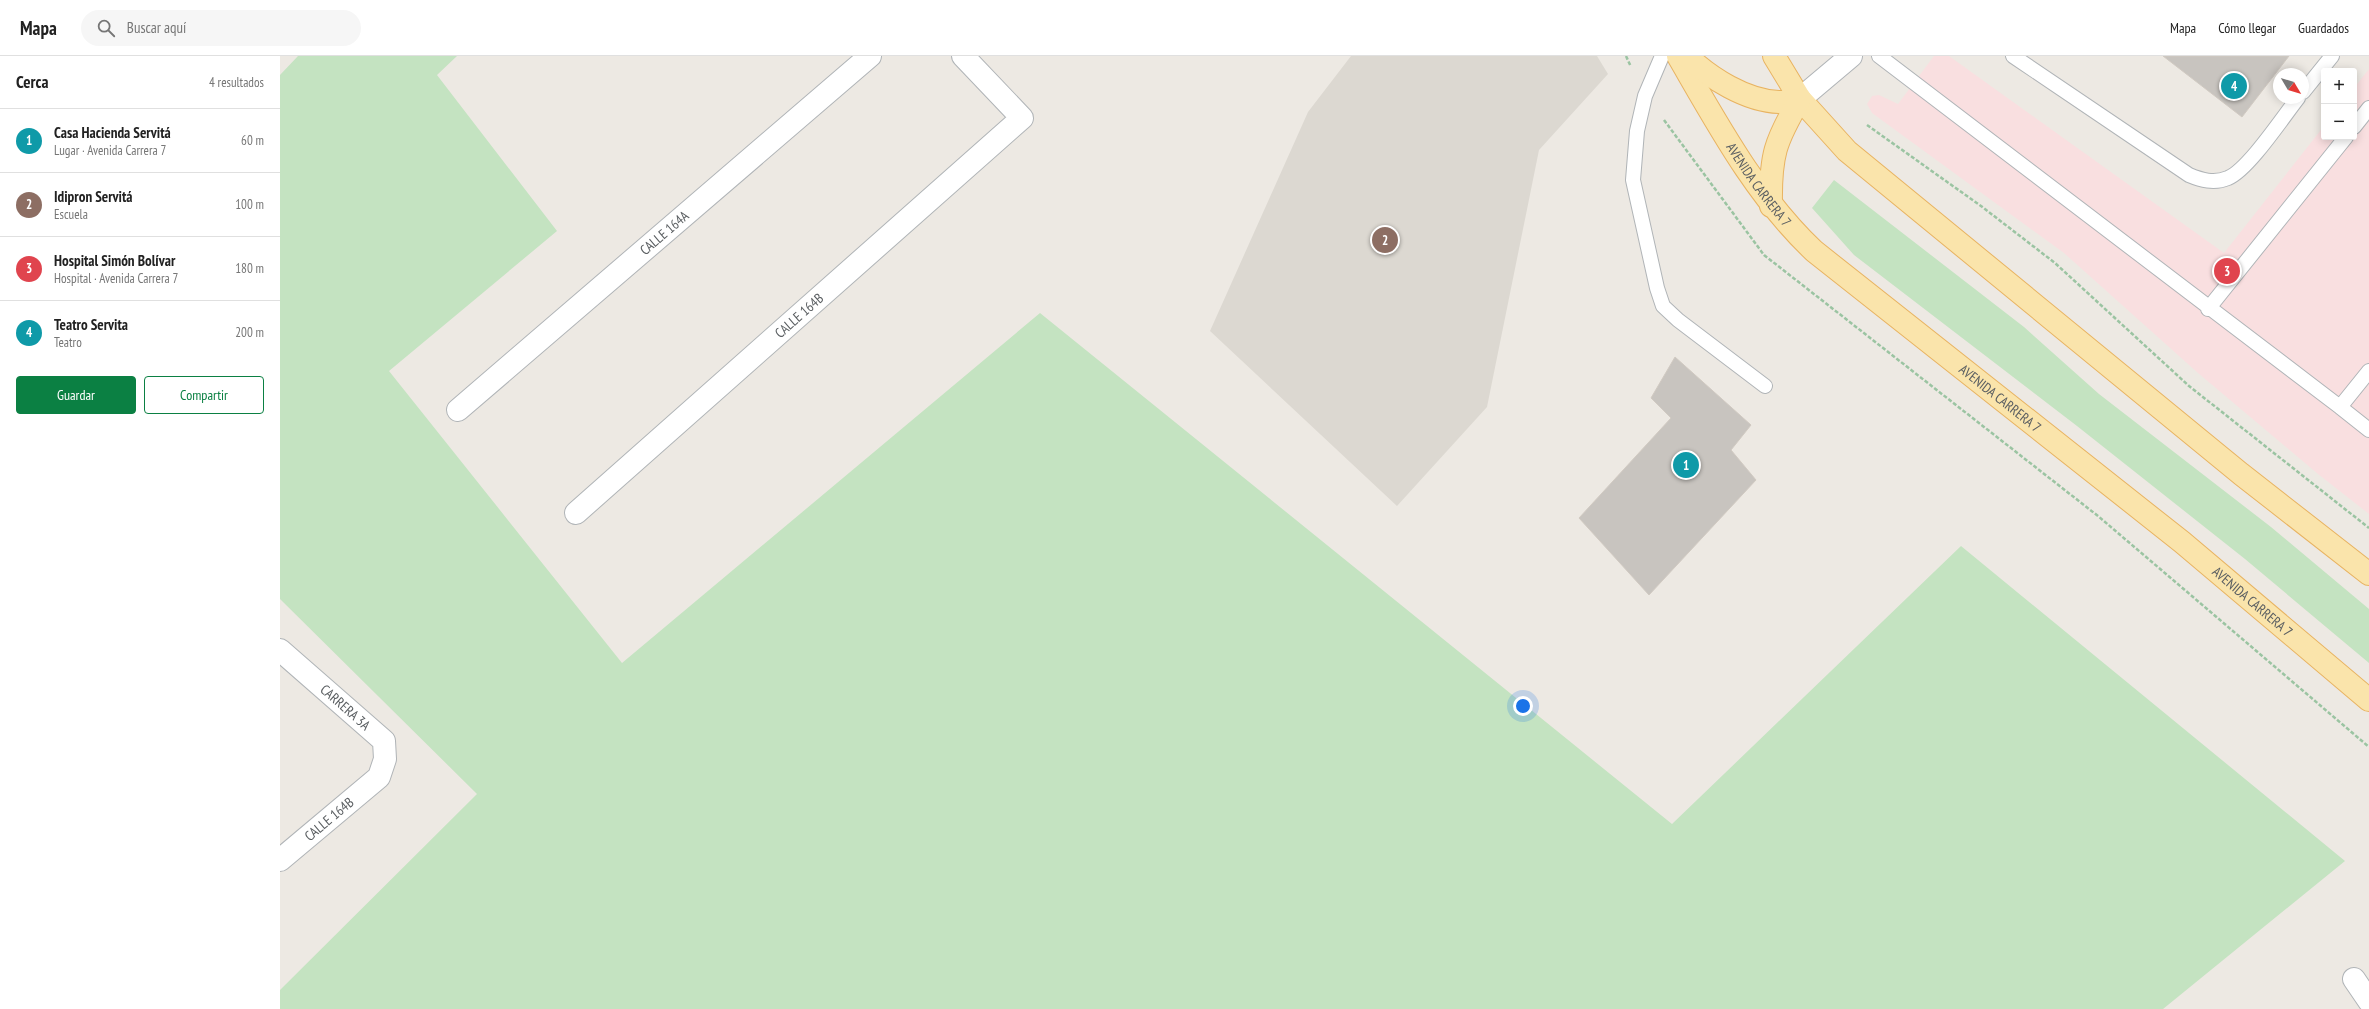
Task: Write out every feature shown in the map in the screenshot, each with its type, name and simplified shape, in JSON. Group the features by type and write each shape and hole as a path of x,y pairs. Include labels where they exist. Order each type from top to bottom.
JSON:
{"main road":[{"name":"AVENIDA CARRERA 7","path":"1678,56 1720,128 1771,206 1788,226 1814,251 2182,542 2369,700"},
{"path":"1687,56 1714,77 1741,92 1762,100 1779,102 1800,99"},
{"path":"1774,56 1800,99 1846,151 2241,474 2369,574"},
{"path":"1771,206 1771,163 1786,123 1800,99"}],"street":[{"name":"CALLE 164A","path":"458,410 870,56"},
{"name":"CALLE 164B","path":"576,513 1022,118 963,56"},
{"path":"1800,99 1851,56"},
{"name":"CARRERA 3A","path":"283,656 384,741 384,759 379,777"},
{"name":"CALLE 164B","path":"280,860 379,777"},
{"path":"2354,979 2369,1002"}],"lane":[{"path":"1662,56 1645,96 1637,131 1633,180 1657,288 1663,306 1678,320 1765,386"},
{"path":"1879,56 2208,309 2369,430"},
{"path":"2013,56 2189,175 2202,180 2216,181 2228,178 2241,169 2293,104"},
{"path":"2309,85 2332,56"},
{"path":"2357,123 2369,108"},
{"path":"2208,309 2344,140"},
{"path":"2340,407 2367,378"}],"path":[{"path":"1626,56 1645,96 1764,255 2098,516 2369,746"},
{"path":"1867,124 1981,206 2055,264 2189,386 2369,528"}],"shaded area":[{"path":"1351,56 1597,56 1608,74 1539,150 1487,407 1397,506 1210,331 1308,112"},
{"path":"1934,56 1949,56 2224,253 2321,130 2321,140 2357,140 2357,84 2369,69 2369,514 2318,474 2198,373 2064,253 1872,113 1867,104 1872,96 1879,95 1898,104"}],"green space":[{"path":"298,56 457,56 437,75 557,231 389,371 622,663 1040,313 1672,824 1961,546 2345,861 2163,1009 280,1009 280,990 477,794 280,599 280,75"},
{"path":"1834,180 2024,327 2099,394 2271,527 2369,609 2369,663 2245,559 2077,426 1854,255 1812,208"}],"building":[{"path":"2163,56 2289,56 2280,68 2273,68 2273,77 2242,117"},
{"path":"1675,357 1751,425 1731,450 1756,480 1649,595 1579,518 1671,418 1651,398"}],"place":[{"name":"Teatro Servita","path":"2234,86"},
{"name":"Idipron Servitá","path":"1385,240"},
{"name":"Hospital Simón Bolívar","path":"2227,271"},
{"name":"Casa Hacienda Servitá","path":"1686,465"}]}
